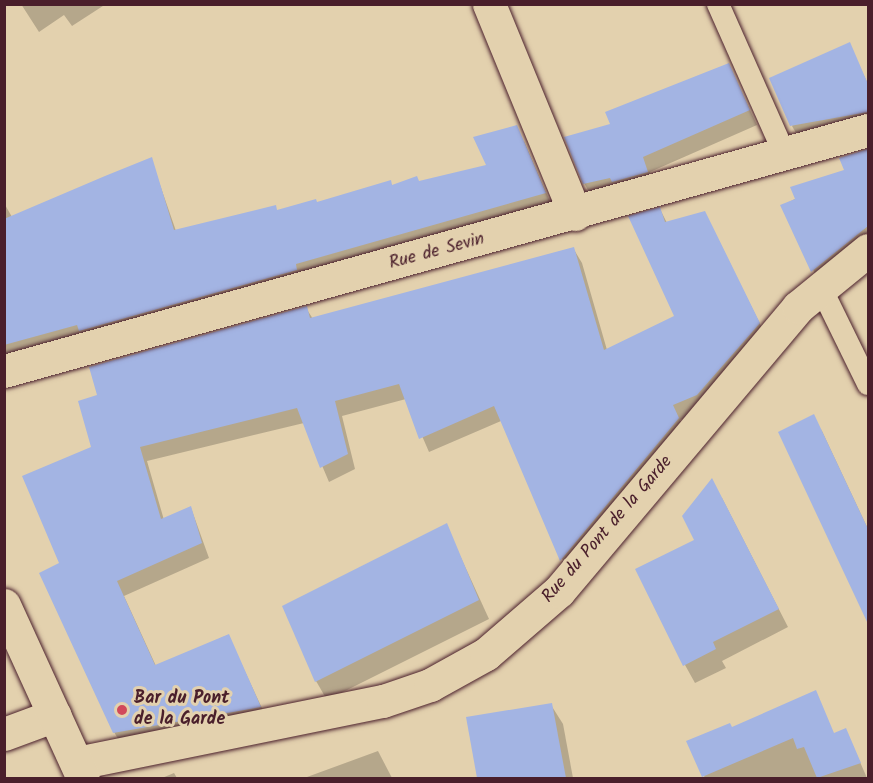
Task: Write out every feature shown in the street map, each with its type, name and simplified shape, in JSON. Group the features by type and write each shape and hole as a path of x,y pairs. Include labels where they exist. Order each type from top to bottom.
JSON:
{"street":[{"path":"489,4 575,214"},
{"name":"Rue de Sevin","path":"4,371 575,214 868,130"},
{"name":"Rue du Pont de la Garde","path":"80,771 383,701 430,685 486,654 560,591 798,307 868,250"},
{"path":"4,605 80,771"},
{"path":"4,734 55,715"}],"lane":[{"path":"718,4 784,153"},
{"path":"821,288 868,384"}],"building":[{"path":"850,42 868,84 868,112 790,126 769,78"},
{"path":"729,63 750,110 643,157 648,172 612,182 610,178 583,184 564,137 610,124 605,112"},
{"path":"517,125 546,193 296,264 297,270 79,331 77,325 4,345 4,219 152,157 174,230 276,205 277,210 316,199 317,202 391,180 392,185 417,176 419,181 486,165 473,137"},
{"path":"868,149 868,226 811,272 780,205 795,199 790,187 844,170 839,158"},
{"path":"660,207 665,222 705,211 760,323 697,395 673,405 679,418 560,561 494,406 419,439 399,384 335,401 348,454 320,468 297,408 140,447 161,519 191,506 202,543 117,581 155,665 229,634 261,707 113,733 39,573 59,563 22,476 91,447 78,401 97,395 89,367 307,306 310,318 574,247 604,350 674,316 628,216"},
{"path":"814,414 868,529 868,624 778,432"},
{"path":"712,478 779,609 713,642 716,649 683,666 635,569 694,540 682,516"},
{"path":"447,523 479,600 315,682 282,606"},
{"path":"816,690 834,733 846,728 861,763 817,778 804,747 797,749 793,738 702,777 686,741 730,723 732,727"},
{"path":"552,703 566,778 477,778 466,717"}],"place":[{"name":"Bar du Pont de la Garde","path":"122,710"}]}
